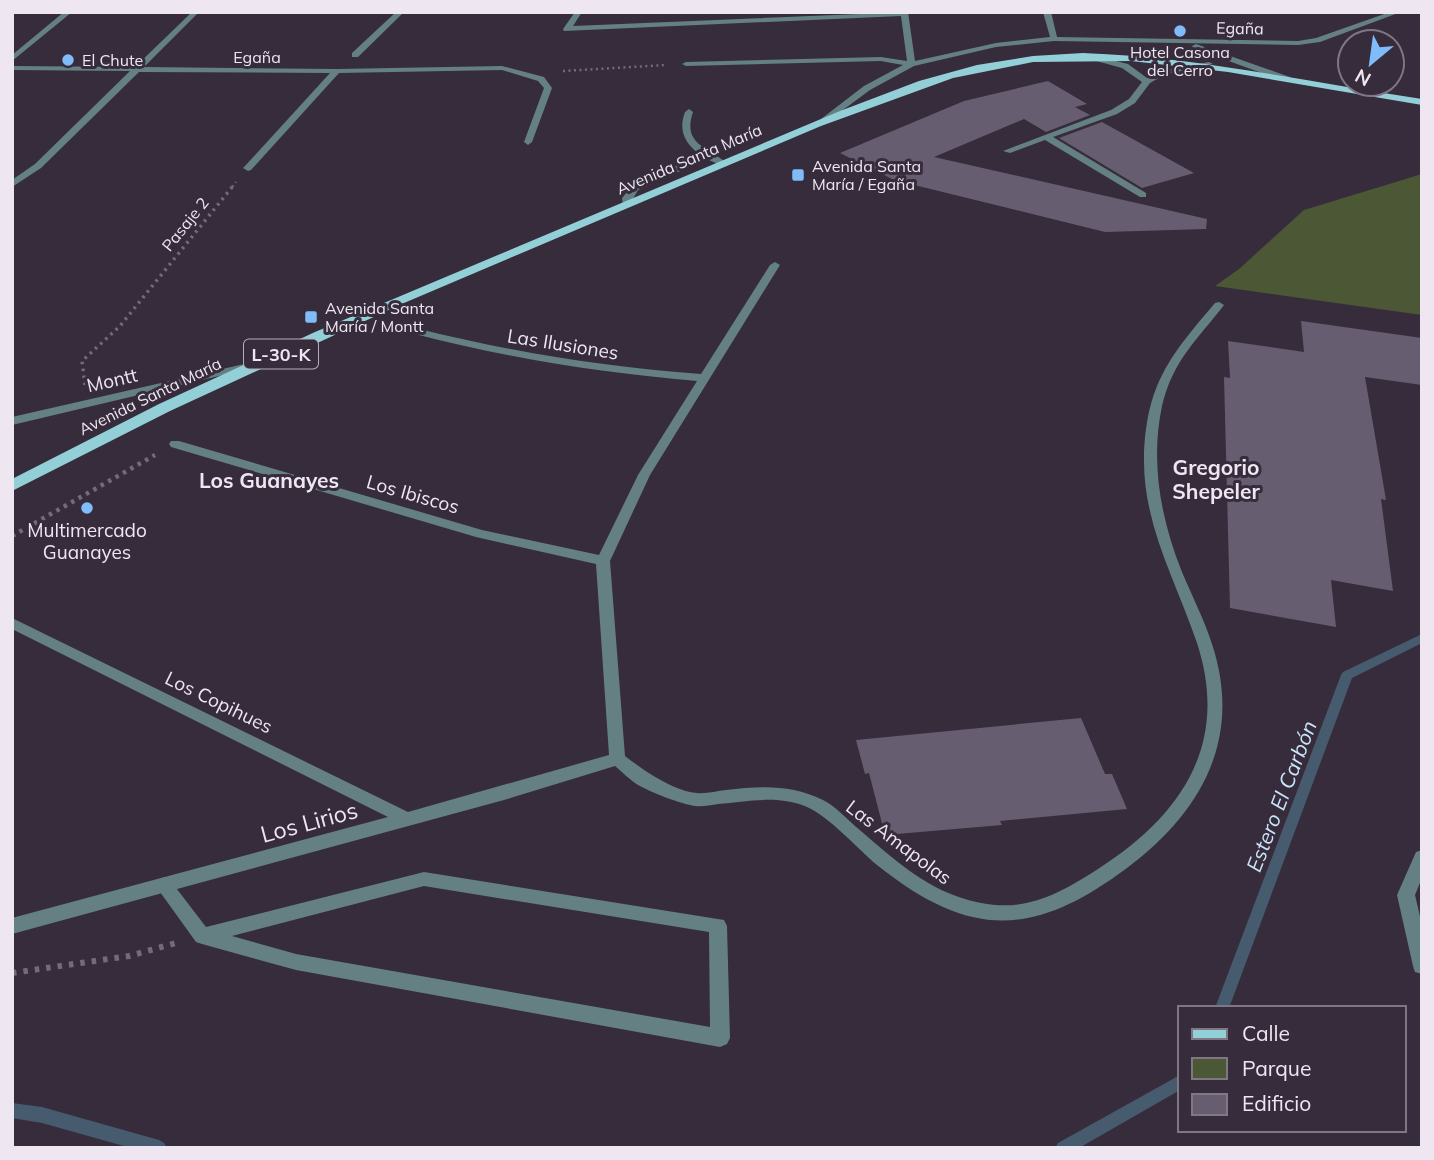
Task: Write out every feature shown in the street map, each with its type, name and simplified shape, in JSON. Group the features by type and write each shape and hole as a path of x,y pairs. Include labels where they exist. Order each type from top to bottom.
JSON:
{"main road":[{"name":"Avenida Santa María","path":"12,486 128,425 261,363 722,163 895,92 966,69 1036,59 1087,56 1145,58 1209,64 1422,102"}],"street":[{"path":"12,59 69,12"},
{"path":"12,184 38,166 196,12"},
{"path":"355,55 401,12"},
{"path":"579,12 568,29 903,13 911,64"},
{"path":"1047,12 1054,39"},
{"name":"Egaña","path":"824,121 867,88 911,64 951,53 1054,39 1298,43 1317,40 1398,12"},
{"path":"1184,41 1287,79"},
{"path":"1087,56 1125,66 1147,81"},
{"name":"Egaña","path":"686,64 881,59 911,64"},
{"path":"1007,150 1114,112 1132,101 1147,81 1172,70 1209,64"},
{"name":"Egaña","path":"12,68 337,71 502,68 541,79 548,88 528,142"},
{"path":"248,168 337,71"},
{"path":"689,112 684,125 695,146 722,163"},
{"path":"1046,136 1143,195"},
{"path":"626,204 635,188 707,155"},
{"path":"617,759 603,561 644,475 775,265"},
{"name":"Las Amapolas","path":"617,759 645,781 696,800 759,792 803,799 820,806 924,889 948,902 975,909 1002,913 1047,907 1125,862 1176,813 1198,777 1214,729 1216,697 1212,665 1203,634 1161,533 1150,463 1152,432 1166,377 1179,353 1219,305"},
{"name":"Las Ilusiones","path":"419,332 531,358 621,371 703,378"},
{"name":"Montt","path":"12,421 261,363"},
{"name":"Los Ibiscos","path":"174,444 481,534 603,561"},
{"name":"Los Copihues","path":"12,623 407,819"},
{"name":"Los Lirios","path":"12,926 617,759"},
{"path":"1422,857 1406,895 1422,966"},
{"path":"164,885 202,936 296,962 720,1038 718,926 424,879 202,936"}],"path":[{"path":"555,71 686,64"},
{"name":"Pasaje 2","path":"88,403 82,361 120,326 248,168"},
{"path":"12,536 174,444"},
{"path":"12,973 129,956 202,936"}],"green space":[{"path":"1422,174 1422,315 1215,286 1239,269 1304,210"}],"building":[{"path":"1048,81 1087,104 1075,107 1090,115 1046,132 1024,119 934,157 1207,219 1206,229 1105,232 894,180 840,153 964,101"},
{"path":"1102,122 1194,173 1142,188 1059,138"},
{"path":"1301,321 1422,338 1422,385 1365,377 1386,500 1381,499 1393,591 1331,580 1336,627 1230,608 1224,377 1230,378 1228,341 1304,352"},
{"path":"1081,718 1105,774 1112,774 1127,809 1000,821 1002,825 885,835 869,773 865,774 856,740"}],"waterway":[{"name":"Estero El Carbón","path":"1223,1006 1347,675 1422,638"},
{"name":"Estero El Carbón","path":"1063,1148 1178,1083"},
{"name":"Estero El Carbón","path":"12,1110 42,1115 159,1148"}],"place":[{"name":"Hotel Casona del Cerro","path":"1180,31"},
{"name":"El Chute","path":"68,60"},
{"name":"Avenida Santa María / Egaña","path":"798,175"},
{"name":"Avenida Santa María / Montt","path":"311,317"},
{"name":"Multimercado Guanayes","path":"87,508"}],"district":[{"name":"Gregorio Shepeler","path":"1216,479"},
{"name":"Los Guanayes","path":"269,480"}]}
